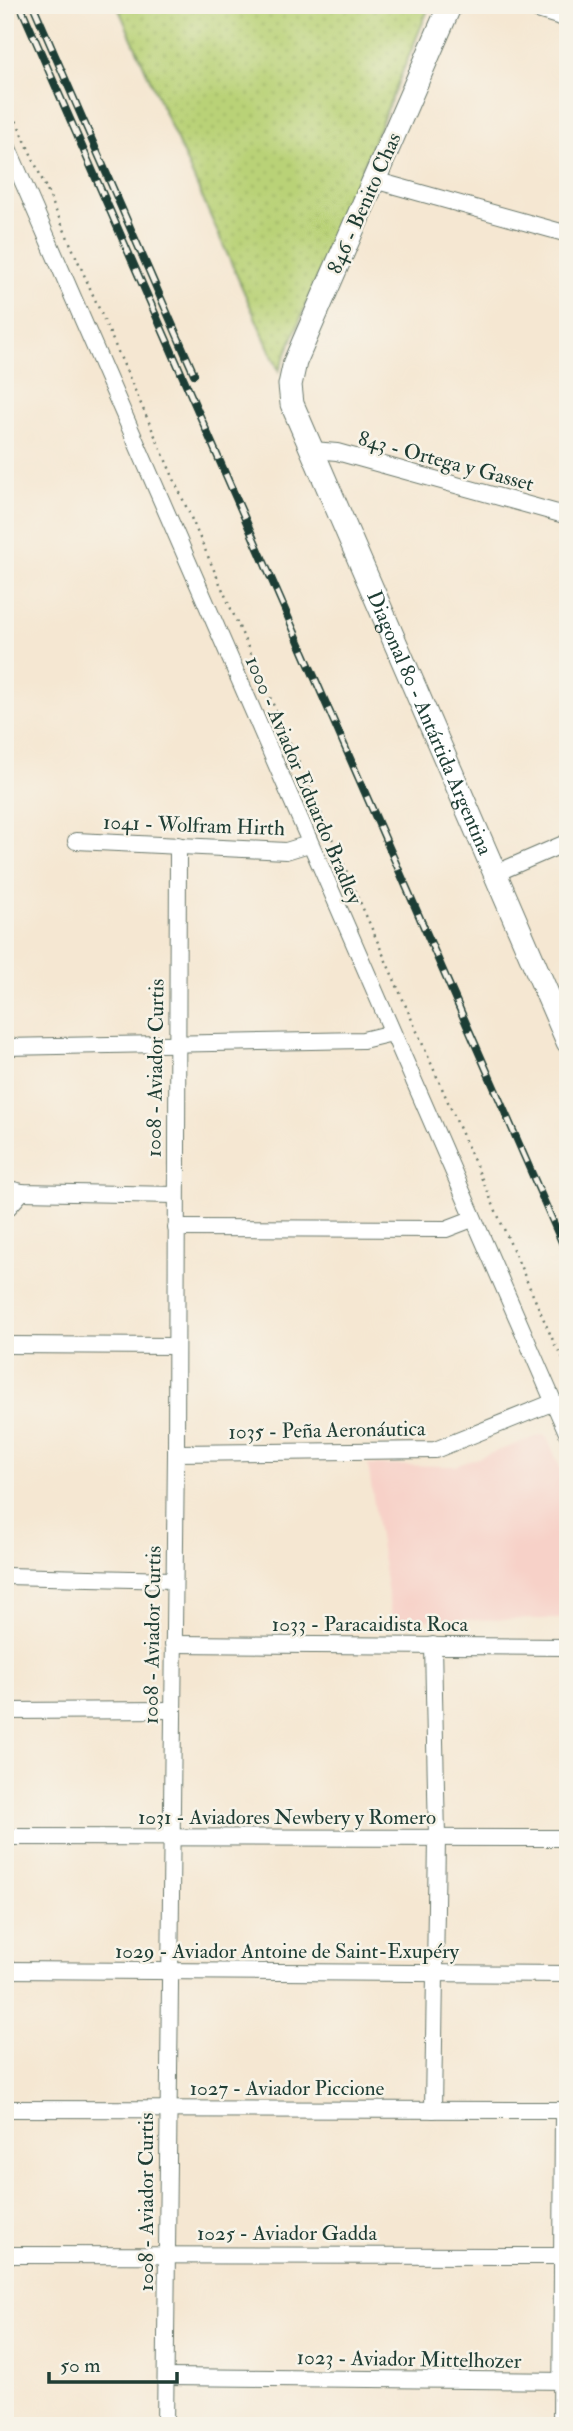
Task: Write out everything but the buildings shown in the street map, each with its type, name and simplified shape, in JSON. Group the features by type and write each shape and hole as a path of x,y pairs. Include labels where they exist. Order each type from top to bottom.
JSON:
{"main road":[{"name":"846 - Benito Chas","path":"292,404 290,385 295,362 450,5"},
{"name":"Diagonal 80 - Antártida Argentina","path":"292,404 568,1042"}],"street":[{"path":"521,5 568,19"},
{"name":"1000 - Aviador Eduardo Bradley","path":"5,141 568,1436"},
{"path":"374,180 568,234"},
{"name":"843 - Ortega y Gasset","path":"313,450 337,452 568,516"},
{"name":"1041 - Wolfram Hirth","path":"76,841 286,851 309,844"},
{"path":"494,874 568,842"},
{"name":"1008 - Aviador Curtis","path":"165,2426 176,1453 178,845"},
{"path":"5,1047 363,1040 392,1033"},
{"path":"5,1188 22,1192 175,1195"},
{"path":"5,1211 22,1192"},
{"path":"176,1228 446,1228 472,1219"},
{"path":"5,1345 175,1346"},
{"name":"1035 - Peña Aeronáutica","path":"176,1453 435,1450 554,1402"},
{"path":"5,1576 174,1580"},
{"name":"1033 - Paracaidista Roca","path":"173,1644 568,1647"},
{"path":"433,1645 437,1838 433,2110"},
{"path":"5,1711 172,1710"},
{"name":"1031 - Aviadores Newbery y Romero","path":"5,1837 568,1838"},
{"name":"1029 - Aviador Antoine de Saint-Exupéry","path":"5,1970 568,1974"},
{"name":"1027 - Aviador Piccione","path":"5,2109 565,2110"},
{"path":"561,2426 565,2381 565,2110"},
{"name":"1025 - Aviador Gadda","path":"5,2255 167,2253 566,2256"},
{"name":"1023 - Aviador Mittelhozer","path":"166,2377 565,2381"}],"path":[{"path":"5,94 204,552 304,769 555,1345 568,1366"}],"shaded area":[{"path":"542,1435 547,1437 568,1486 568,1619 392,1620 368,1465 455,1466"}],"green space":[{"path":"117,5 430,5 279,371"}],"railway":[{"path":"20,5 568,1256"},
{"path":"33,5 194,374"}]}
